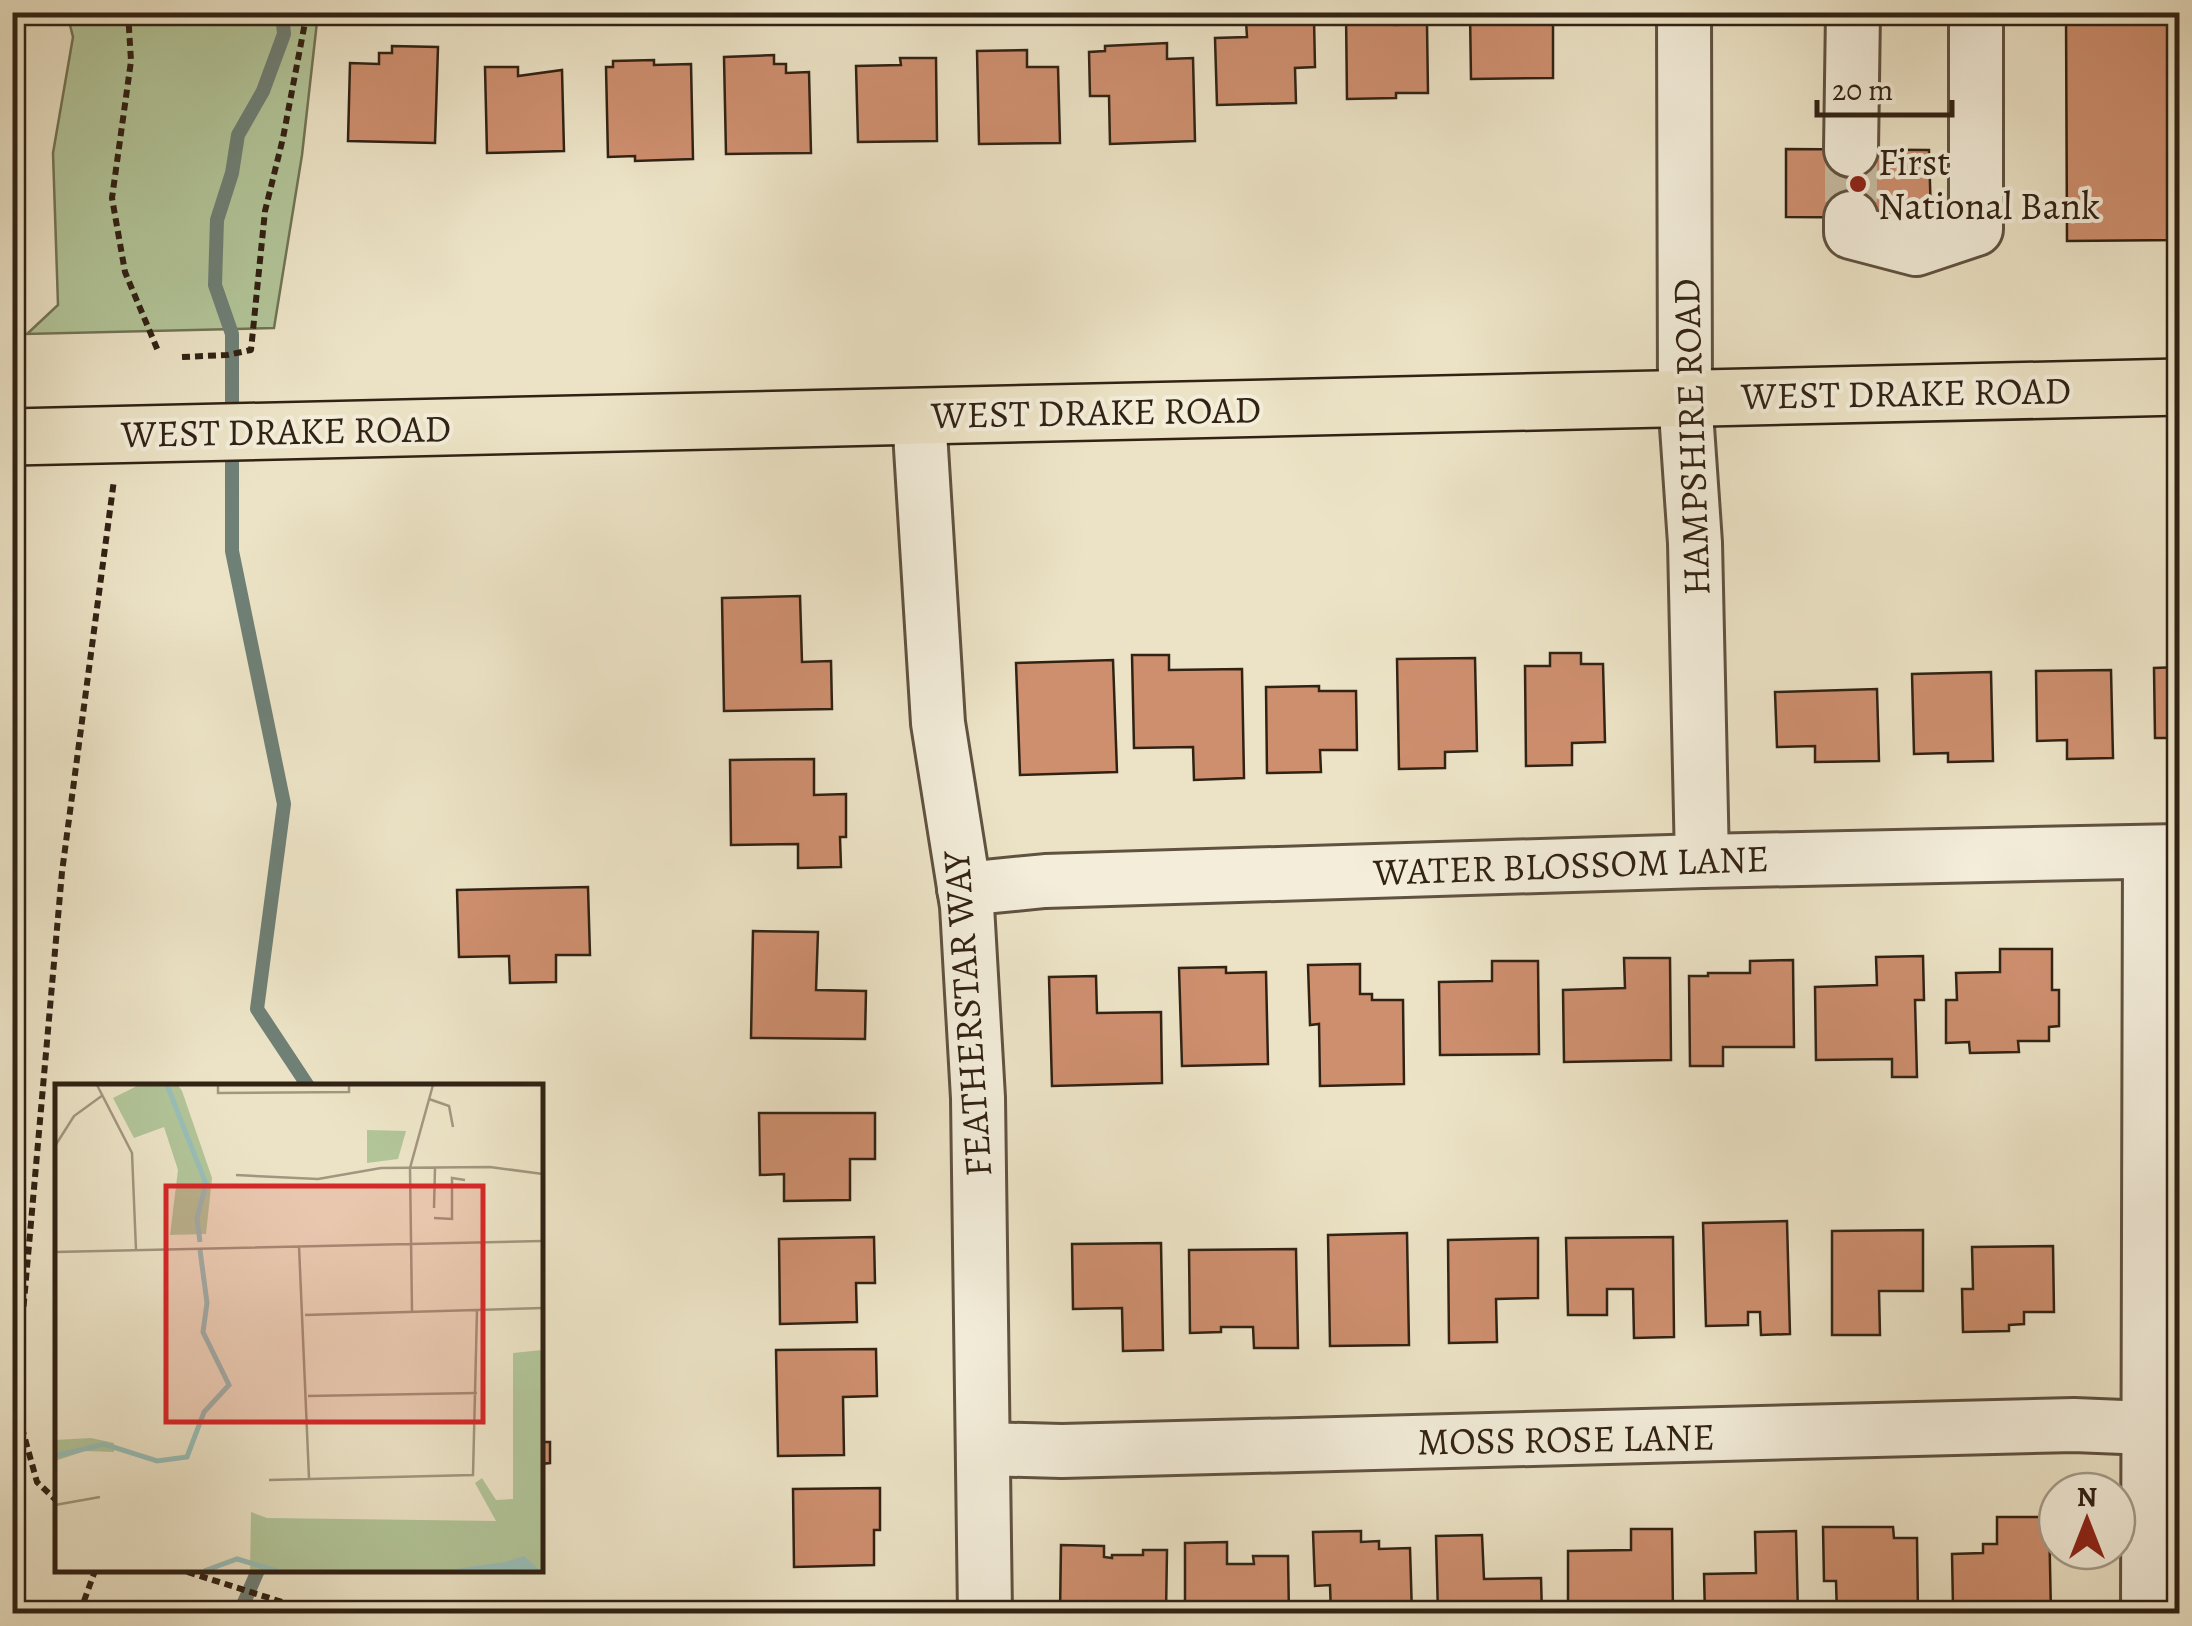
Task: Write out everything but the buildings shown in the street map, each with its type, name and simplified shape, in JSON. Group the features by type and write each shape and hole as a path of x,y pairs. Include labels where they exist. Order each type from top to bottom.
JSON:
{"main road":[{"name":"WEST DRAKE ROAD","path":"12,437 2180,388"}],"street":[{"name":"HAMPSHIRE ROAD","path":"1684,12 1685,398 1695,543 1702,861"},
{"path":"1850,150 1853,12"},
{"path":"1850,218 1851,232 1916,249 1976,229 1976,12"},
{"name":"FEATHERSTAR WAY","path":"918,416 938,724 964,889 978,1098 985,1614"},
{"path":"2148,1614 2148,1428 2165,852"},
{"name":"WATER BLOSSOM LANE","path":"964,889 1045,880 2165,852"},
{"name":"MOSS ROSE LANE","path":"983,1448 1062,1451 2074,1425 2148,1428"}],"path":[{"path":"128,12 131,60 112,198 125,272 158,351"},
{"path":"182,357 251,350 265,211 284,138 307,12"},
{"path":"55,1499 38,1482 14,1406 62,872 146,434"},
{"path":"83,1614 95,1571"},
{"path":"185,1571 282,1602 304,1614"}],"green space":[{"path":"67,13 318,13 302,155 274,328 27,334 58,305 53,153 73,37"}],"waterway":[{"path":"232,420 232,334 215,285 217,220 232,173 238,135 263,91 284,34 282,12"},
{"path":"232,442 232,551 284,804 257,1009 307,1084"},
{"path":"239,1614 258,1571"}],"tunnel":[{"path":"1851,150 1851,218"}],"place":[{"name":"First National Bank","path":"1858,184"}]}
